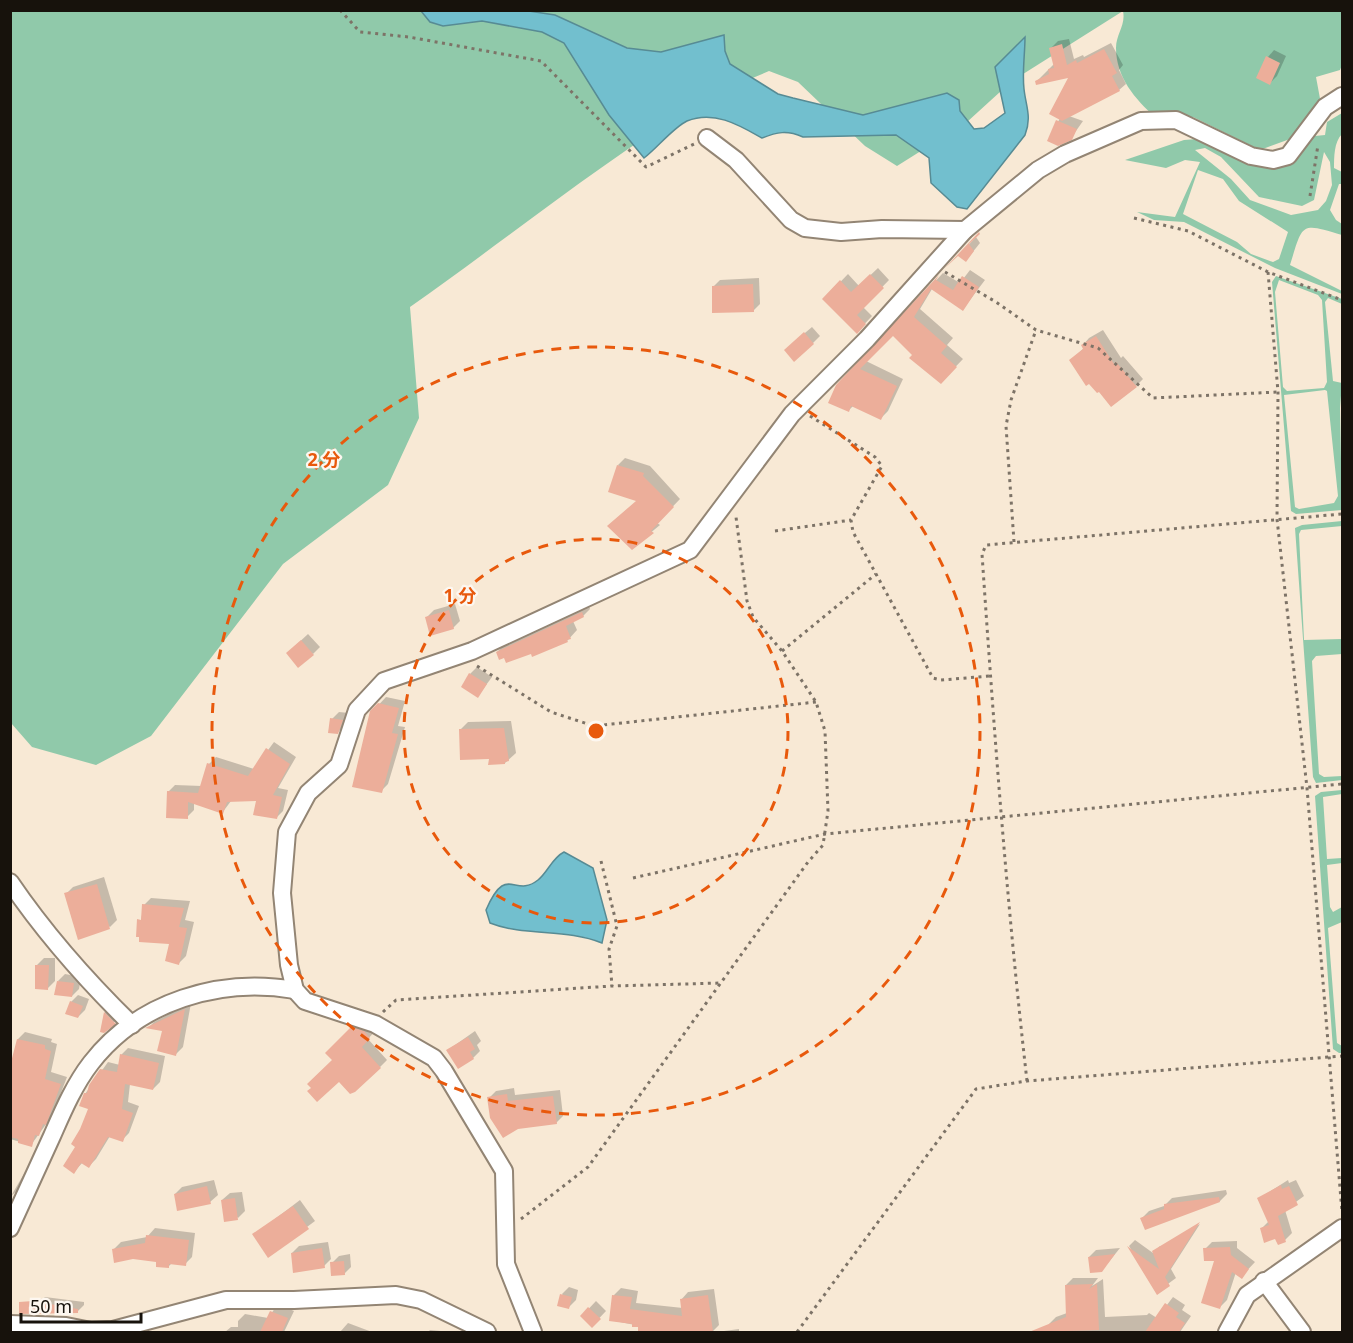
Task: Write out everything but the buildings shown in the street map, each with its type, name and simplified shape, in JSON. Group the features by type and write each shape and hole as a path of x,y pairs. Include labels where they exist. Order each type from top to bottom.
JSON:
{"street":[{"path":"533,1332 506,1264 504,1171 444,1071 434,1058 375,1023 305,1000 296,990 289,966 282,893 287,832 308,793 339,765 357,710 384,681 460,656 690,550 798,408 867,339 965,230 1038,170 1065,154 1141,121 1176,120 1205,135 1228,142 1251,156 1273,160 1288,156 1325,107 1342,96"},
{"path":"707,138 736,160 791,220 805,228 842,232 882,229 965,230"},
{"path":"10,882 42,928 89,982 132,1024"},
{"path":"10,1228 71,1094 90,1064 116,1036 152,1010 206,990 274,986 296,990"},
{"path":"1227,1332 1247,1295 1342,1228"},
{"path":"1264,1281 1302,1332"},
{"path":"14,1332 11,1324 66,1326 91,1331 113,1330 226,1300 294,1300 396,1295 422,1300 487,1332"}],"path":[{"path":"340,10 360,32 409,37 541,61 646,167 707,138"},
{"path":"1310,196 1319,142"},
{"path":"1134,218 1188,231 1268,272 1342,300"},
{"path":"933,265 996,302 1036,330 1098,348 1153,398 1278,392"},
{"path":"1268,272 1278,392 1277,519 1307,788 1342,1215"},
{"path":"1014,542 1006,426 1011,400 1036,330"},
{"path":"798,408 875,458 882,466 851,520 853,532 933,678 941,680 990,676"},
{"path":"504,1233 588,1167 823,845 828,810 825,731 816,702 782,651 753,616 747,601 732,494"},
{"path":"1027,1082 990,676 982,554 986,545 1342,514"},
{"path":"775,531 851,520"},
{"path":"782,651 876,574"},
{"path":"460,656 551,711 594,726 816,702"},
{"path":"633,878 825,834 1342,784"},
{"path":"601,861 617,926 609,949 612,986"},
{"path":"375,1023 391,1002 396,1000 612,986 721,983"},
{"path":"797,1332 976,1089 1027,1082 1342,1056"}],"green space":[{"path":"1342,10 1342,65 1340,70 1316,77 1321,104 1290,139 1260,150 1193,117 1155,117 1148,110 1128,87 1119,68 1116,48 1124,16 1123,11 1012,81 967,122 897,166 865,146 798,82 769,71 702,101 627,150 410,307 419,418 388,485 283,564 151,736 96,765 32,747 11,723 10,11"},
{"path":"1342,113 1342,134 1336,145 1334,168 1342,172 1342,184 1339,184 1330,210 1336,220 1342,224 1342,235 1318,228 1305,229 1298,241 1290,265 1342,291 1342,294 1275,268 1184,222 1154,220 1137,212 1175,217 1200,162 1185,160 1166,168 1125,160 1184,140 1197,139 1288,161 1315,136 1325,135 1327,122","holes":["1205,148 1221,157 1259,197 1302,206 1314,200 1324,152 1330,162 1332,185 1326,201 1318,210 1291,215 1250,200 1231,179 1195,150","1198,170 1223,179 1239,201 1288,232 1279,259 1273,262 1251,254 1237,242 1183,214"]},
{"path":"1276,276 1342,299 1342,304 1328,298 1325,302 1333,381 1342,383 1340,408 1342,510 1296,514 1291,511 1272,282","holes":["1279,280 1318,295 1322,300 1327,382 1324,388 1287,391 1283,387 1275,292","1327,391 1338,496 1334,503 1299,509 1295,507 1284,395"]},
{"path":"1342,521 1342,526 1301,530 1299,534 1304,640 1342,639 1342,654 1316,656 1312,661 1319,774 1324,777 1342,776 1342,780 1316,783 1313,777 1295,528 1302,525"},
{"path":"1342,790 1342,794 1323,797 1327,859 1342,858 1342,863 1327,865 1330,907 1333,912 1342,907 1342,922 1328,928 1337,1043 1342,1046 1342,1053 1339,1053 1333,1049 1315,796 1321,792"}],"water":[{"path":"522,10 555,15 627,48 661,52 724,35 725,51 730,64 778,94 863,115 947,93 959,100 960,111 974,129 984,128 1005,113 995,67 1025,37 1023,77 1028,117 1027,129 1025,135 967,209 957,207 931,183 929,158 896,135 803,137 792,133 782,133 762,138 726,120 707,117 682,124 644,158 609,115 564,43 542,32 482,21 443,26 430,22 421,11"},
{"path":"564,852 593,868 607,920 602,943 588,938 517,930 490,923 486,910 500,888 505,884 530,885 538,880"}]}
